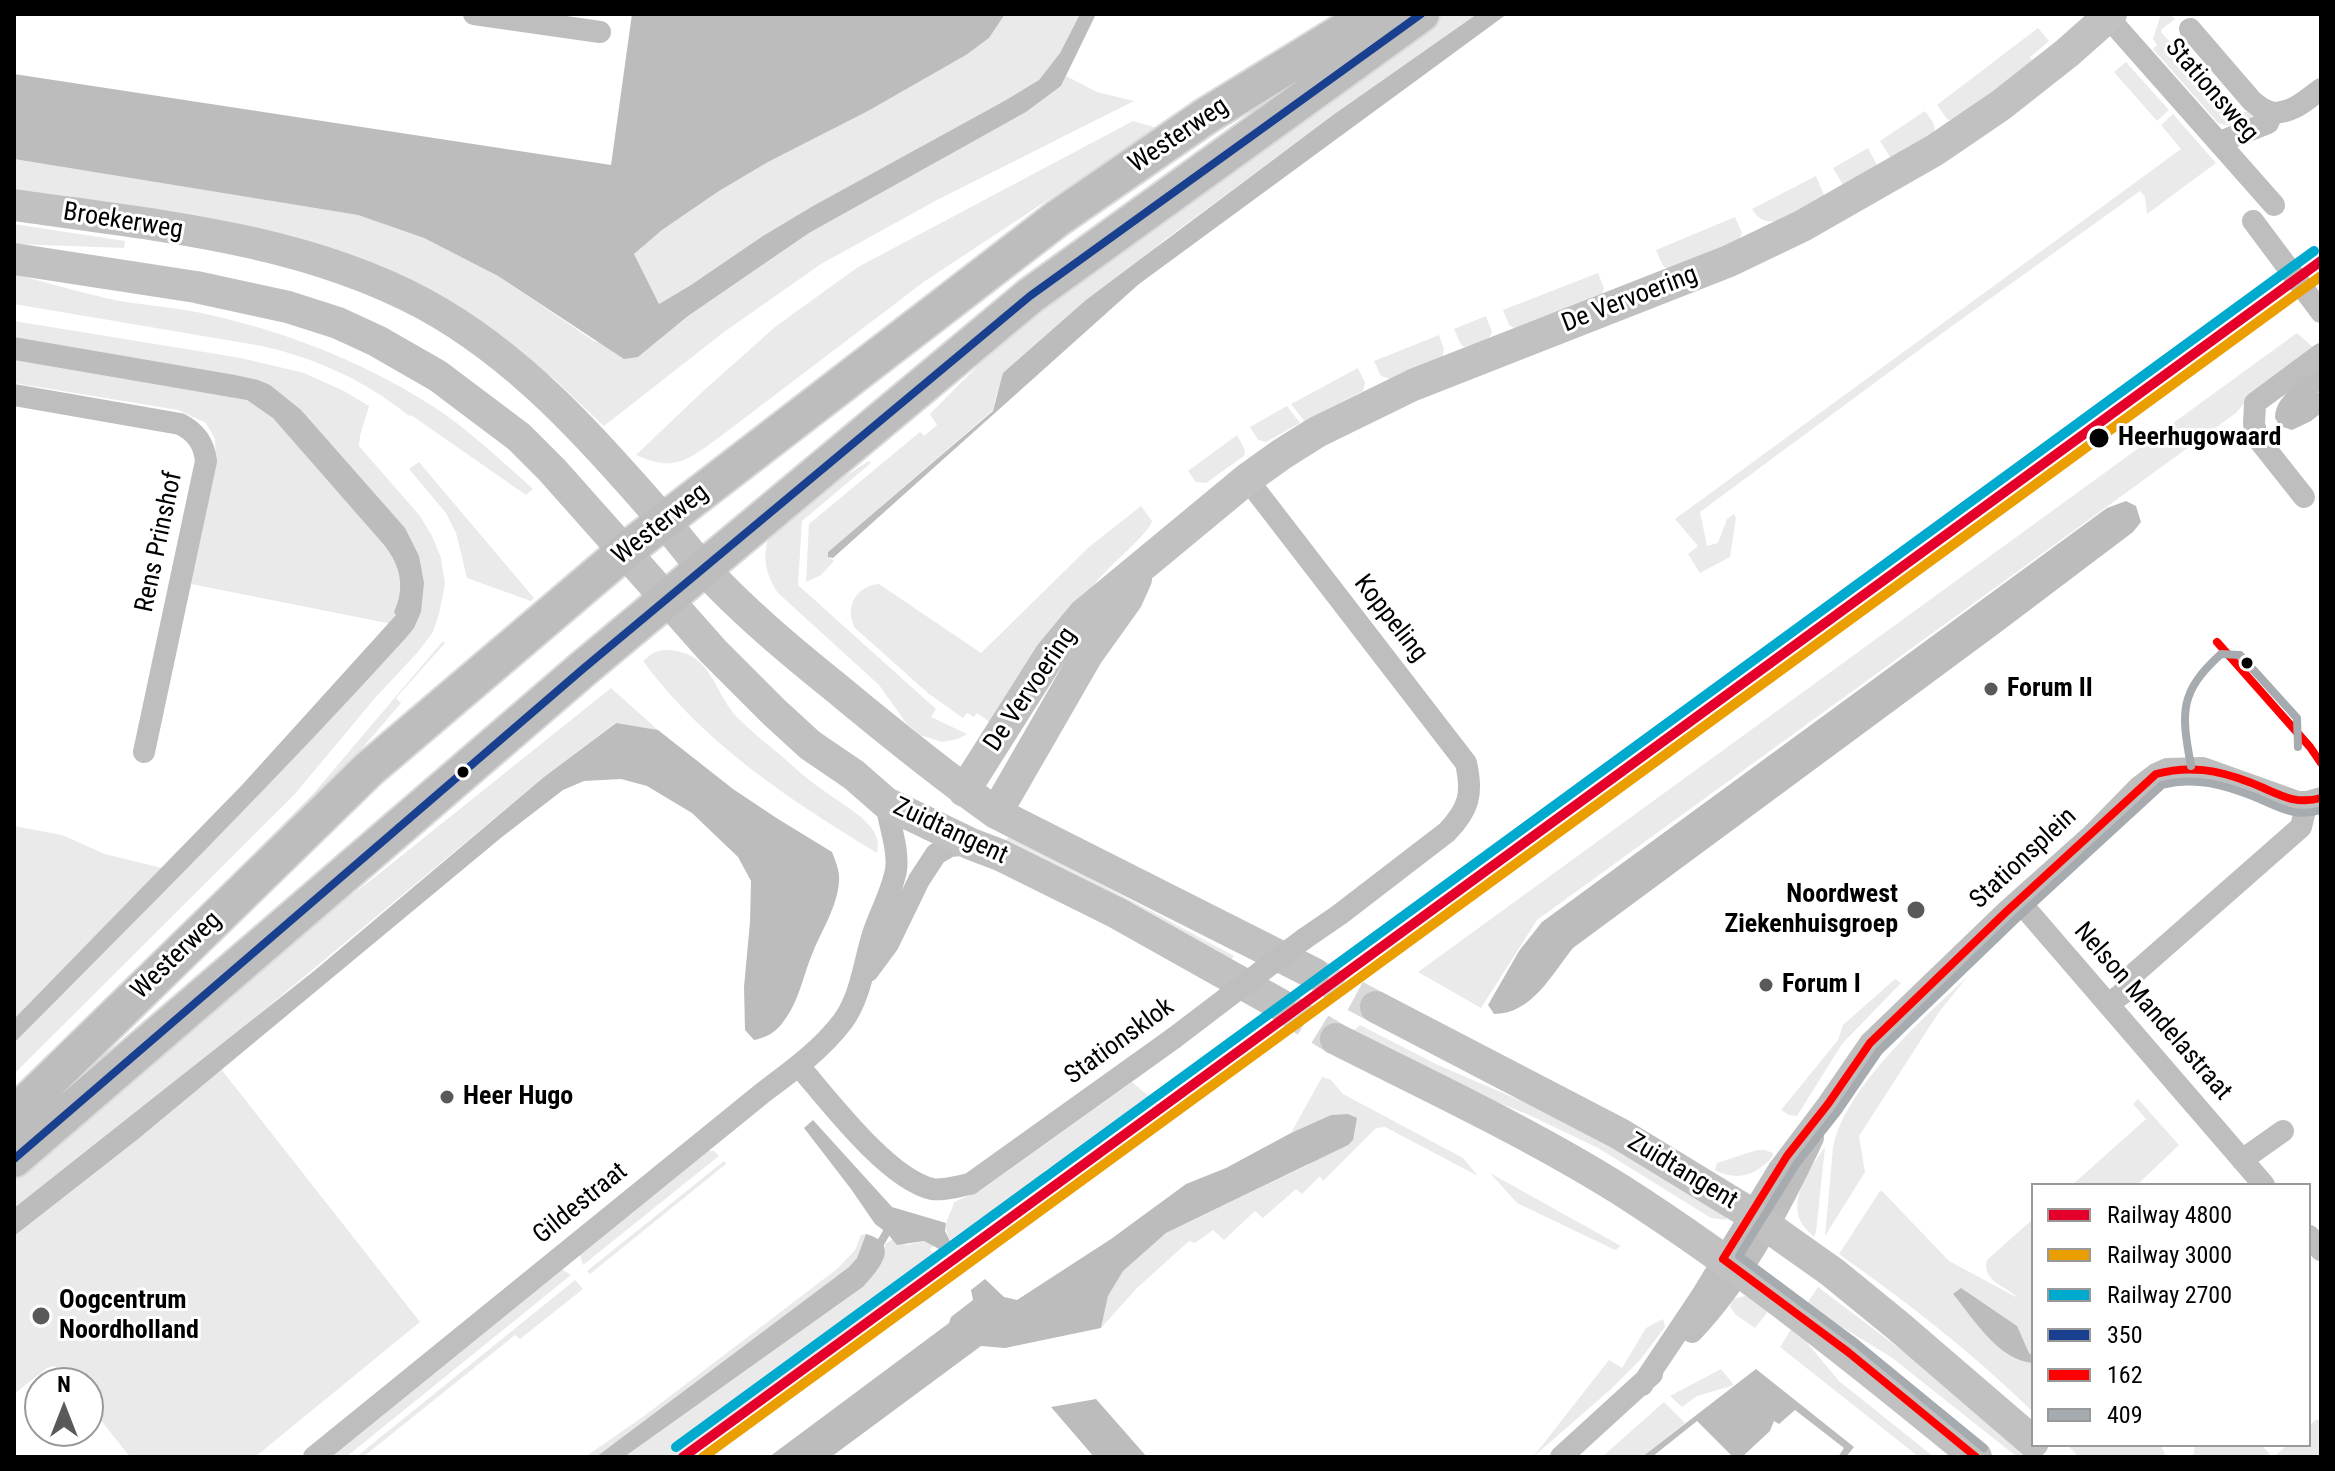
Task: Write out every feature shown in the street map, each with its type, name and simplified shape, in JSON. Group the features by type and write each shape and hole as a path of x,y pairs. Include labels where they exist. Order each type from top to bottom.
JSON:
{"main road":[{"name":"Westerweg","path":"14,1115 369,769 624,552 1058,218 1206,116 1372,14"},
{"name":"Westerweg","path":"14,1159 665,599 1030,296 1421,14"},
{"name":"De Vervoering","path":"964,791 1050,655 1084,614 1247,479 1317,432 1413,385 1729,261 1827,212 1935,150 2001,105 2067,53 2108,15"},
{"name":"Broekerweg","path":"14,205 249,243 314,259 375,281 423,304 461,326 531,380 587,435 702,568"},
{"name":"Broekerweg","path":"14,259 232,294 288,307 377,341 438,376 519,437 552,470 665,599"},
{"name":"De Vervoering","path":"996,813 1087,655 1127,599 1142,565"},
{"name":"Zuidtangent","path":"702,568 769,633 893,735 996,813 1313,973"},
{"name":"Zuidtangent","path":"665,599 774,712 810,745 854,775 886,803 1117,913 1279,1004"},
{"name":"Zuidtangent","path":"1376,1007 1620,1134 1683,1171 1832,1272 2031,1441"},
{"name":"Zuidtangent","path":"1336,1039 1533,1140 1619,1189 1732,1265 1848,1352 1976,1457"}],"street":[{"path":"474,14 600,32"},
{"name":"Stationsweg","path":"2108,15 2274,205"},
{"name":"Stationsweg","path":"2190,29 2252,101 2272,113"},
{"path":"2220,142 2268,123 2272,113 2294,110 2321,89"},
{"path":"2253,221 2321,312"},
{"path":"2321,336 2317,339 2321,344"},
{"path":"2304,497 2258,439 2254,424 2255,403 2321,354"},
{"name":"Rens Prinshof","path":"14,395 180,424 190,429 201,442 206,461 144,752"},
{"name":"Koppeling","path":"1247,479 1466,763 1470,782 1469,801"},
{"name":"Stationsplein","path":"1561,1457 1642,1385 1713,1308 1732,1265 1758,1221 1794,1178 1828,1104 1870,1043 2139,787 2167,769 2203,768 2298,802 2314,800"},
{"name":"Stationsplein","path":"2108,1004 2122,994 2136,972 2301,827 2314,800"},
{"name":"Stationsklok","path":"799,1066 893,1168 915,1183 936,1190 970,1184 1339,915 1447,832 1461,818 1469,801"},
{"name":"Gildestraat","path":"314,1457 799,1066 845,1019 862,978 872,938 896,870 896,851 886,803"},
{"name":"Gildestraat","path":"862,978 888,944 919,880 936,854 950,846 971,844"},
{"name":"Nelson Mandelastraat","path":"2019,901 2262,1183"},
{"path":"2242,1160 2283,1131"}],"shaded area":[{"path":"632,14 1005,14 989,38 966,55 868,111 768,162 662,230 634,254 659,304 813,206 1039,80 1060,53 1080,14 1096,14 1061,86 1026,112 809,233 688,316 638,357 624,359 498,276 424,238 358,215 14,159 14,74 611,165"},
{"path":"1005,14 1080,14 1060,53 1039,80 813,206 659,304 634,254 662,230 768,162 868,111 966,55 989,38"},
{"path":"1436,14 1477,14 1333,115 1162,242 997,393 993,410 828,552 834,561 821,575 806,582 809,524 920,432 924,436 937,425 930,414 1030,313"},
{"path":"1477,14 1507,14 1139,284 833,558 828,557 828,552 993,411 1003,373 1086,300 1333,115"},
{"path":"2163,14 2170,14 2175,19 2161,32 2235,114 2250,111 2256,118 2238,125 2218,123 2153,49 2157,45 2153,39"},
{"path":"2038,28 2049,41 2030,57 2033,62 1952,121 1947,119 1937,105"},
{"path":"2126,62 2169,110 2157,121 2114,72"},
{"path":"1066,76 1097,92 1134,101 937,200 821,264 724,332 604,426 553,378 437,296 14,195 14,159 358,215 424,238 498,276 594,341 638,357 688,316 809,233 1026,112 1061,86"},
{"path":"1925,111 1934,125 1933,135 1897,158 1890,157 1880,141"},
{"path":"2173,114 2216,163 2147,214 2145,197 2140,191 1700,512 1707,546 1718,543 1727,519 1734,514 1736,518 1730,557 1700,573 1688,554 1698,546 1675,519 2181,149 2161,125"},
{"path":"1133,121 1157,128 925,281 697,453 670,463 636,455 775,327 858,267"},
{"path":"1868,148 1877,165 1843,185 1833,168"},
{"path":"1816,176 1824,195 1797,213 1768,221 1759,218 1752,209"},
{"path":"1735,217 1742,233 1739,241 1669,269 1663,266 1656,250"},
{"path":"14,224 125,241 124,248 14,244"},
{"path":"1598,273 1604,288 1602,295 1514,328 1509,325 1503,310"},
{"path":"14,274 107,298 240,322 330,352 414,394 440,411 533,489 526,495 376,392 321,364 262,346 14,304"},
{"path":"1486,316 1492,332 1488,340 1464,347 1454,329"},
{"path":"14,321 241,358 304,373 369,406 359,446 420,516 441,558 445,584 433,632 294,795 14,1074 14,1043 261,793 412,628 191,584 216,465 215,439 206,423 178,410 14,383"},
{"path":"2297,333 2316,350 2248,399 2236,413 1537,920 1481,1008 1418,972"},
{"path":"1439,335 1444,349 1442,358 1390,379 1381,376 1374,361"},
{"path":"14,337 235,375 270,385 301,410 405,528 419,556 424,583 421,612 405,639 261,793 14,1043 14,1019 242,785 396,615 400,578 385,546 273,418 247,400 14,360"},
{"path":"2321,367 2321,390 2318,392 2321,396 2321,413 2292,430 2280,426 2275,418 2280,402 2292,388"},
{"path":"1358,368 1365,383 1363,391 1304,421 1291,404"},
{"path":"1287,406 1300,423 1266,442 1258,440 1250,427"},
{"path":"1237,435 1245,450 1244,456 1206,483 1196,482 1188,471"},
{"path":"869,461 871,463 802,521 798,585 936,709 931,717 967,734 958,739 942,742 920,735 907,724 879,685 778,593 767,570 766,546 775,527 810,499"},
{"path":"419,462 534,598 531,601 467,578 456,533 446,513 409,469"},
{"path":"2126,501 2136,506 2141,522 2133,532 1573,948 1530,1000 1507,1012 1494,1014 1488,1005 1519,951 1542,922 2107,508"},
{"path":"1141,506 1152,521 1150,526 1076,606 994,725 977,713 974,717 967,713 963,718 929,694 855,628 851,613 854,599 864,589 879,584 981,653 1089,547"},
{"path":"443,641 445,643 396,698 401,703 324,793 14,1095 313,794"},
{"path":"662,650 679,652 702,664 730,709 745,725 808,779 870,826 878,843 877,853 781,791 693,719 643,661"},
{"path":"611,688 658,730 615,723 544,777 222,1045 14,1208 14,1170 225,991 375,877"},
{"path":"616,723 658,730 733,789 832,852 839,874 835,900 796,1000 777,1029 754,1040 745,1030 744,987 751,881 738,857 692,813 647,786 621,779 584,781 563,790 502,837 138,1139 14,1236 14,1208 314,971 544,777"},
{"path":"14,826 62,835 105,854 162,868 14,1019"},
{"path":"1012,836 1234,956 1227,965 1005,846 1007,838"},
{"path":"1968,976 1939,1012 1859,1136 1865,1172 1825,1236 1833,1148 1840,1125 1869,1078 1888,1055"},
{"path":"1895,979 1901,983 1842,1044 1797,1116 1781,1110 1838,1040 1843,1025"},
{"path":"1360,1025 1438,1065 1540,1109 1696,1193 1724,1213 1727,1220 1711,1218 1598,1148 1479,1095 1353,1031"},
{"path":"221,1069 420,1322 255,1457 130,1457 104,1424 104,1367 24,1367 24,1386 14,1394 14,1235"},
{"path":"1322,1077 1331,1080 1343,1094 1463,1158 1478,1176 1385,1127 1376,1128 1323,1181 1320,1176 1302,1194 1296,1189 1263,1218 1255,1211 1224,1240 1213,1230 1195,1243 1189,1241 1137,1288 1101,1328 1108,1296 1123,1270 1166,1233 1308,1165 1348,1114 1331,1115 1291,1133"},
{"path":"1132,1082 1151,1098 950,1240 946,1224 954,1202 981,1190"},
{"path":"2138,1099 2179,1145 2139,1183 2074,1183 2146,1119 2133,1104"},
{"path":"1348,1114 1357,1118 1353,1140 1348,1145 1166,1233 1123,1271 1108,1296 1101,1328 1005,1348 981,1346 831,1457 769,1457 949,1323 951,1317 973,1300 971,1290 985,1279 1004,1297 1017,1300 1111,1239 1186,1184 1226,1168 1331,1115"},
{"path":"813,1120 892,1207 946,1223 945,1231 950,1241 939,1249 924,1241 897,1245 875,1224 804,1128"},
{"path":"1825,1147 1814,1237 1801,1222 1797,1203 1803,1183"},
{"path":"1757,1150 1773,1153 1773,1156 1754,1172 1732,1176 1715,1170 1717,1163"},
{"path":"708,1151 714,1151 719,1156 583,1265 580,1255"},
{"path":"724,1161 726,1164 590,1274 587,1271"},
{"path":"1490,1173 1621,1246 1615,1250 1517,1203"},
{"path":"1880,1191 1949,1261 2018,1298 1991,1278 1986,1267 1987,1260 2031,1221 2031,1410 1939,1329 1839,1254"},
{"path":"866,1234 857,1258 849,1267 596,1457 585,1457 644,1416 837,1269 855,1250 861,1235"},
{"path":"866,1234 877,1238 885,1250 881,1264 864,1286 624,1457 596,1457 849,1267 857,1258"},
{"path":"893,1239 907,1245 924,1241 934,1245 930,1249 940,1262 676,1457 624,1457 885,1254 885,1244"},
{"path":"559,1270 571,1275 346,1457 327,1457"},
{"path":"575,1280 583,1289 520,1339 515,1335 363,1457 356,1457"},
{"path":"1818,1287 2035,1457 2017,1457 1891,1357 1806,1305"},
{"path":"1961,1288 2017,1326 2031,1354 2031,1363 2020,1360 1998,1346 1953,1294"},
{"path":"1745,1296 1770,1309 1755,1328 1730,1307 1733,1299"},
{"path":"1663,1319 1665,1327 1640,1360 1533,1457 1609,1360 1622,1368 1646,1328"},
{"path":"1792,1328 1839,1381 1934,1457 1919,1457 1780,1347"},
{"path":"1721,1369 1734,1385 1697,1396 1682,1407 1670,1396"},
{"path":"1756,1369 1854,1447 1846,1457 1838,1457 1844,1448 1795,1410 1779,1424 1774,1421 1770,1431 1742,1457 1733,1457 1697,1421 1652,1457 1642,1457"},
{"path":"1096,1399 1147,1457 1094,1457 1051,1407"},
{"path":"1664,1402 1685,1423 1642,1457 1602,1457"},
{"path":"2317,1419 2321,1423 2321,1457 2274,1457 2285,1447 2311,1447 2311,1424"},
{"path":"2069,1447 2161,1447 2167,1457 2079,1457"},
{"path":"2195,1447 2264,1447 2272,1457 2193,1457"}],"waterway":[{"path":"877,1249 892,1223"}],"tunnel":[{"path":"1313,973 1376,1007"},
{"path":"1279,1004 1336,1039"}],"rail line":[{"name":"2700","path":"676,1447 2314,251"},
{"name":"4800","path":"683,1457 2321,261"},
{"name":"3000","path":"703,1457 2321,276"}],"transit line":[{"name":"350","path":"14,1159 584,668 1030,296 1421,14"},
{"name":"162","path":"2217,642 2321,763"},
{"name":"409","path":"2191,766 2186,704 2197,680 2221,654 2240,655 2297,718 2298,747"},
{"name":"162","path":"1976,1457 1848,1352 1723,1259 1787,1156 1870,1043 2156,774 2203,770 2237,778 2284,797 2301,800 2321,798"},
{"name":"409","path":"1984,1448 1856,1343 1739,1256 1797,1163 1879,1051 2162,785 2186,781 2209,783 2287,810 2303,813 2321,810"}],"place":[{"name":"Heerhugowaard","path":"2099,438"},
{"name":"Forum II","path":"1991,689"},
{"name":"Noordwest Ziekenhuisgroep","path":"1916,910"},
{"name":"Forum I","path":"1766,985"},
{"name":"Heer Hugo","path":"447,1097"},
{"name":"Oogcentrum Noordholland","path":"41,1316"}]}
